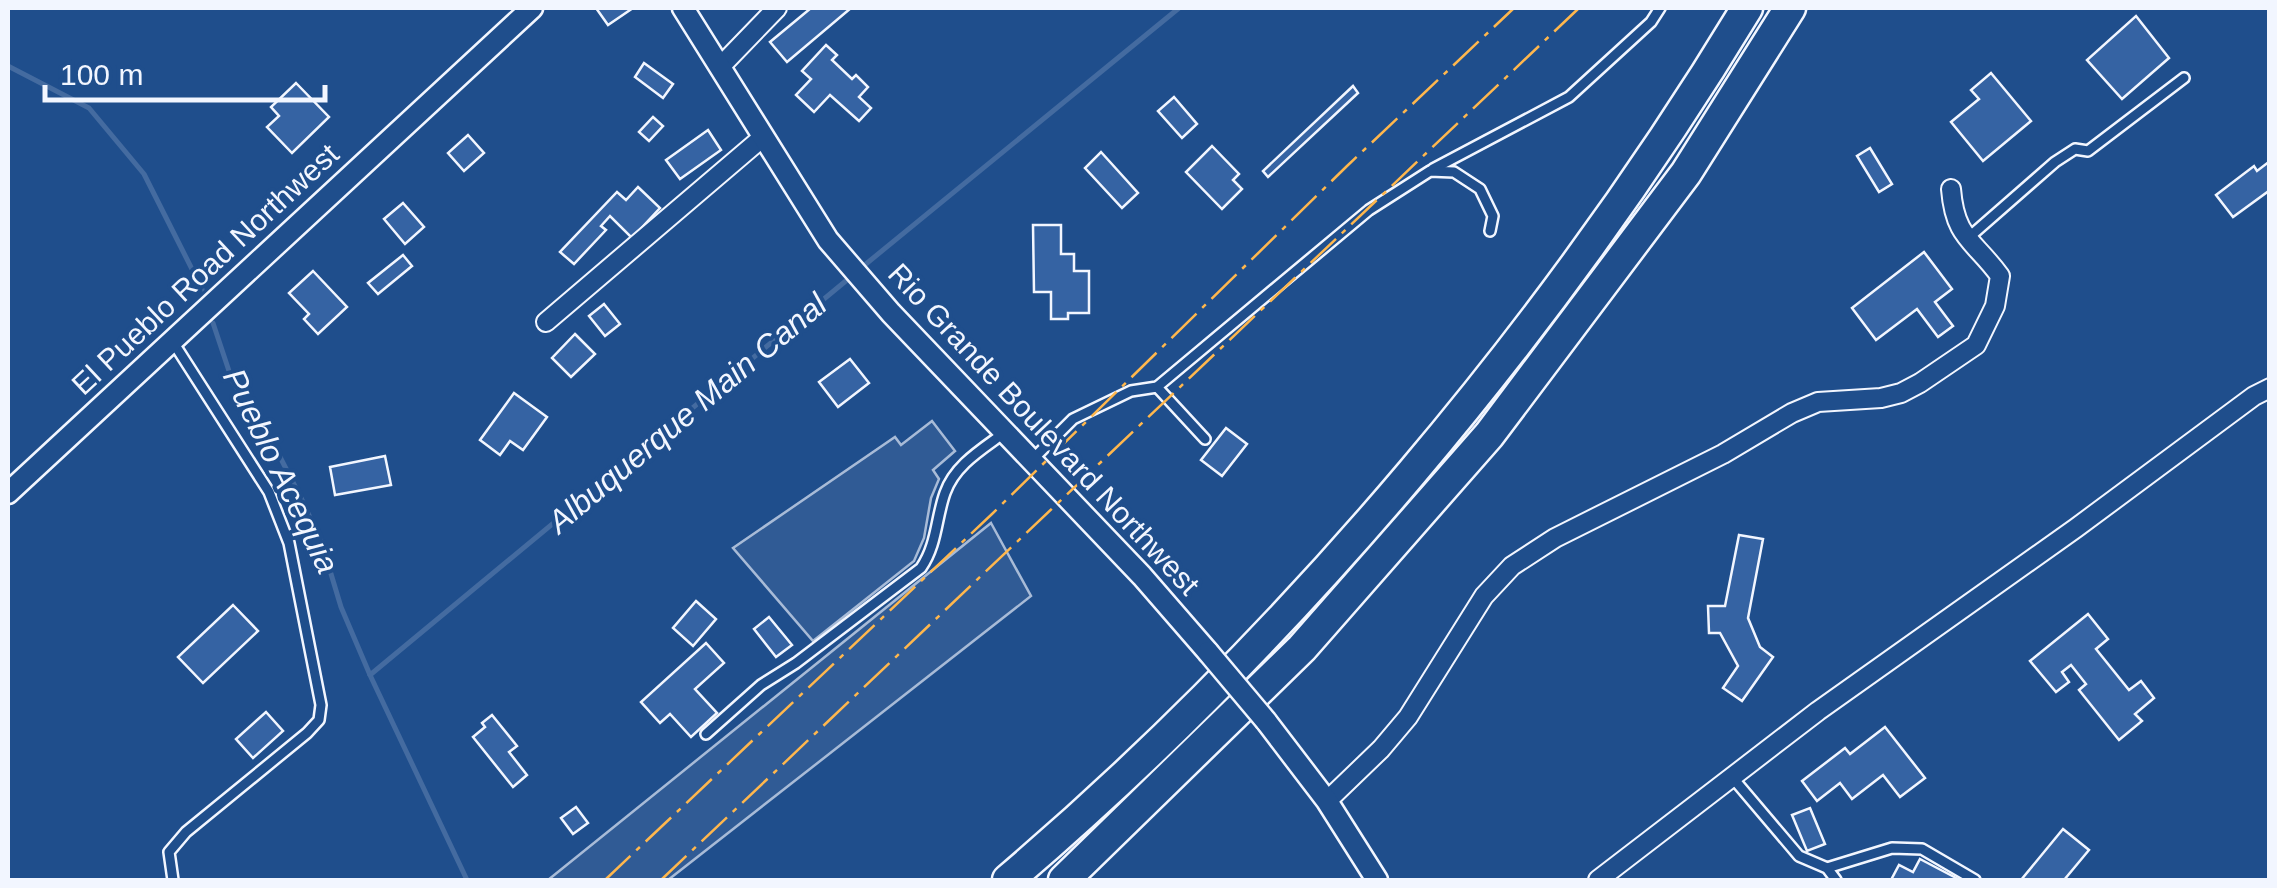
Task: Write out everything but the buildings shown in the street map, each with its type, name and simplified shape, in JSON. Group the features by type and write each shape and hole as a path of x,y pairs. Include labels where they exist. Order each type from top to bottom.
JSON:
{"highway":[{"path":"1008,880 1140,760 1279,620 1495,374 1690,102 1747,8"},
{"path":"1064,880 1302,648 1490,435 1686,172 1790,8"}],"street":[{"name":"El Pueblo Road Northwest","path":"8,493 532,8"},
{"name":"Rio Grande Boulevard Northwest","path":"683,8 828,240 1004,433 1142,576 1208,652 1327,801 1377,880"},
{"path":"720,67 777,8"},
{"path":"546,322 763,136"},
{"path":"1327,801 1408,717 1484,596 1512,566 1555,538 1723,454 1792,413 1818,402 1901,393 1976,345 1996,306 2000,276 1966,239 1953,216 1951,188"},
{"path":"1598,880 1818,711 2270,388"}],"lane":[{"path":"1032,461 1073,419 1131,391 1156,387 1369,210 1430,171 1569,97 1651,22 1660,8"},
{"path":"1966,239 2055,162 2075,149 2088,151 2104,142 2184,78"},
{"path":"1430,171 1454,172 1480,189 1493,216 1490,231"},
{"path":"172,340 276,510 289,543 320,704 319,720 306,733 186,832 169,852 173,880"},
{"path":"1156,387 1205,440"},
{"path":"706,734 760,684 796,662 921,568 952,478 968,459 1004,433"},
{"path":"1732,777 1799,856 1827,868 1836,880"},
{"path":"1827,868 1892,848 1922,849 1975,880"}],"shaded area":[{"path":"932,421 955,451 933,470 939,479 914,561 813,641 733,548 895,437 901,445"},
{"path":"991,523 1031,596 668,880 548,880"}],"waterway":[{"name":"Albuquerque Main Canal","path":"861,268 1179,8"},
{"name":"Pueblo Acequia","path":"8,66 89,108 144,174 202,289"},
{"name":"Albuquerque Main Canal","path":"370,675 853,275"},
{"name":"Pueblo Acequia","path":"213,323 232,380 278,453 303,502 370,675 467,880"}],"power":[{"path":"605,880 992,514 1514,8"},
{"path":"661,880 1579,8"}]}
